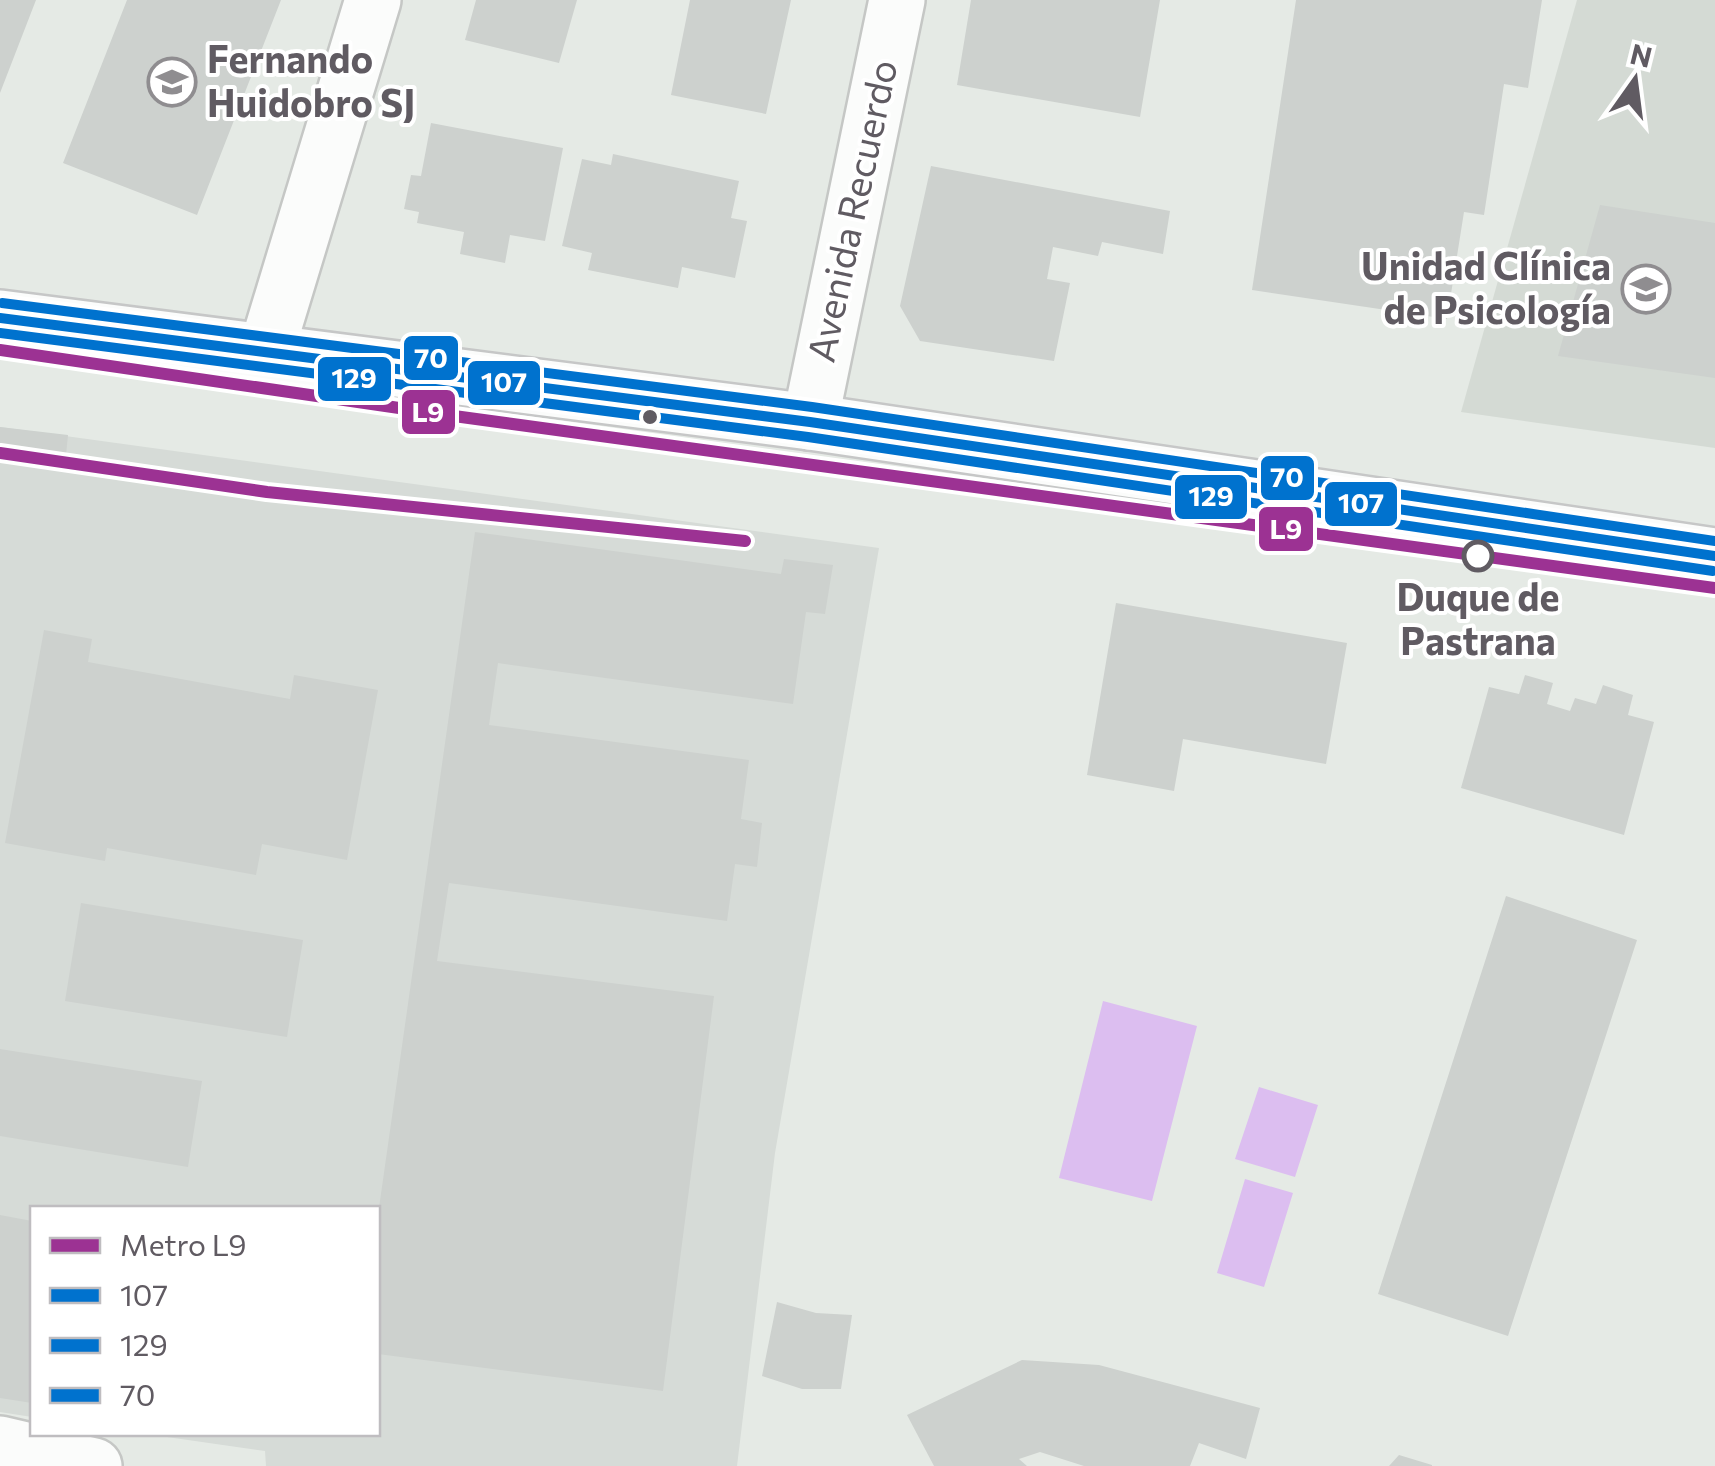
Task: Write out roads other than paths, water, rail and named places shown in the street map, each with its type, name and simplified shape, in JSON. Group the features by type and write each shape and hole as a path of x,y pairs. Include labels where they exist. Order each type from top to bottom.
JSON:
{"main road":[{"path":"266,352 372,0"},
{"name":"Avenida Recuerdo","path":"810,422 897,0"},
{"path":"0,318 810,422 1715,556"},
{"path":"0,1444 94,1466"}],"metro line":[{"name":"L9","path":"0,350 1715,588"},
{"name":"L9","path":"0,453 267,492 745,541"}],"place":[{"name":"Fernando Huidobro SJ","path":"172,82"},
{"name":"Unidad Clínica de Psicología","path":"1646,289"},
{"name":"Duque de Pastrana","path":"1478,556"}]}
